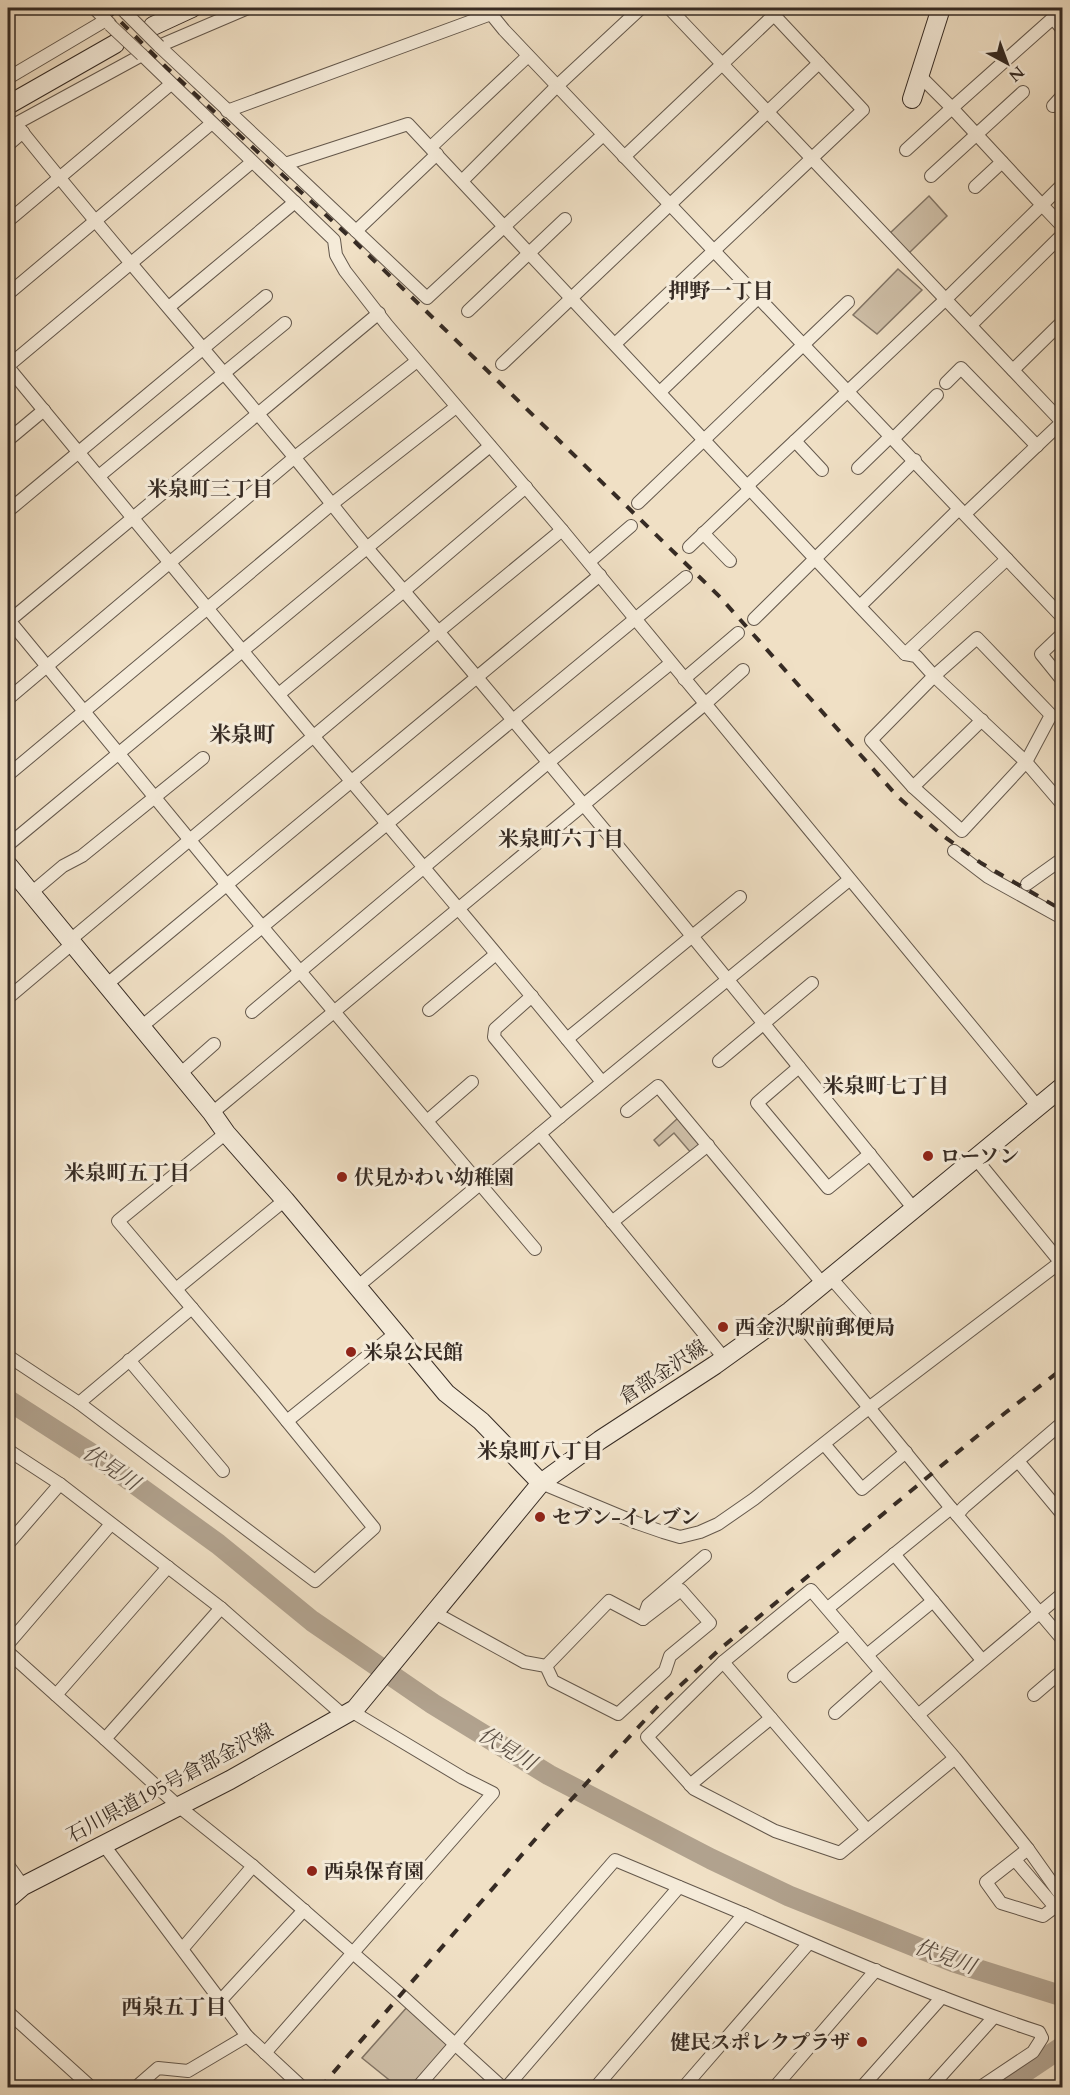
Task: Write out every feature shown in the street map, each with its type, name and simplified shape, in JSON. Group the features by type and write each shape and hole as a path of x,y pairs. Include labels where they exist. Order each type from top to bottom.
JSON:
{"main road":[{"path":"153,26 192,8"},
{"path":"912,99 941,8"},
{"path":"8,105 115,44"},
{"path":"9,871 31,893 226,1133 285,1200 446,1394 481,1421 541,1483"},
{"name":"倉部金沢線","path":"350,1712 435,1613 541,1483 568,1462 790,1311 1062,1088"},
{"name":"石川県道195号倉部金沢線","path":"8,1899 23,1886 177,1805 230,1780 350,1712"}],"street":[{"path":"94,8 334,240 336,255 345,271 417,361 600,575 1038,1107"},
{"path":"159,46 248,8"},
{"path":"462,181 557,86 641,8"},
{"path":"669,8 1062,422 860,606"},
{"path":"128,9 159,46 427,298 603,135"},
{"path":"227,111 490,11 528,56 849,390 1062,617"},
{"path":"615,344 863,110 774,15 624,157"},
{"path":"906,150 1053,18 1062,29"},
{"path":"8,78 108,22"},
{"path":"8,145 16,128 142,55"},
{"path":"356,231 528,56"},
{"path":"502,364 819,63"},
{"path":"920,76 1062,226"},
{"path":"8,221 171,84"},
{"path":"931,176 1023,92"},
{"path":"1053,106 1062,96"},
{"path":"8,294 212,123"},
{"path":"285,164 408,124 905,654 916,656 934,676 1026,762 1062,804"},
{"path":"16,128 132,262 295,457 367,548 405,590 584,804 729,979 914,1209"},
{"path":"252,162 8,367 602,1082"},
{"path":"975,187 1002,162"},
{"path":"689,547 795,441 946,299 1062,185"},
{"path":"169,307 295,202"},
{"path":"468,311 565,219"},
{"path":"971,325 1062,235"},
{"path":"8,511 266,296"},
{"path":"660,392 759,297"},
{"path":"638,503 848,302"},
{"path":"379,313 8,620 226,884 535,1250"},
{"path":"1013,370 1062,322"},
{"path":"99,476 285,323"},
{"path":"8,699 295,457 417,361"},
{"path":"946,383 961,368 1037,446"},
{"path":"858,468 938,395"},
{"path":"8,775 206,607 456,407"},
{"path":"8,440 44,410"},
{"path":"795,441 822,470"},
{"path":"8,845 490,446"},
{"path":"754,619 915,460"},
{"path":"279,694 526,487"},
{"path":"589,562 631,526"},
{"path":"8,998 190,840 562,530"},
{"path":"703,533 730,561"},
{"path":"905,654 1007,559"},
{"path":"106,985 600,575"},
{"path":"141,1027 686,577"},
{"path":"684,679 738,633"},
{"path":"1062,634 1041,654 1062,680"},
{"path":"977,638 1051,715 1026,762 962,831 913,787 871,740 934,676 977,638"},
{"path":"252,1012 549,762 671,663"},
{"path":"212,1113 743,670"},
{"path":"913,787 982,720"},
{"path":"31,893 63,866 82,856 203,758"},
{"path":"954,851 988,877 1062,918"},
{"path":"1027,884 1062,859"},
{"path":"357,1287 849,880"},
{"path":"567,1040 740,897"},
{"path":"429,1010 496,954"},
{"path":"719,1061 812,983"},
{"path":"532,996 495,1029 494,1037 560,1117"},
{"path":"180,1074 214,1044"},
{"path":"799,1067 757,1103 828,1188 870,1154"},
{"path":"428,1121 472,1082"},
{"path":"627,1111 658,1086 827,1281 872,1325"},
{"path":"8,1356 79,1403 315,1581 374,1528 118,1221 226,1133"},
{"path":"540,1134 724,1358"},
{"path":"612,1222 708,1145"},
{"path":"541,1483 637,1523 680,1537 689,1536 717,1524 735,1512 1062,1262 976,1159"},
{"path":"176,1289 285,1200"},
{"path":"79,1403 192,1308"},
{"path":"790,1311 1062,1639"},
{"path":"287,1421 396,1333"},
{"path":"129,1360 223,1471"},
{"path":"828,1608 894,1554 954,1511 964,1507 1062,1423"},
{"path":"824,1444 862,1489 906,1452"},
{"path":"8,1450 60,1484 221,1608 350,1712 493,1793 265,2053"},
{"path":"1018,1461 1062,1514"},
{"path":"8,1544 60,1484"},
{"path":"8,1644 111,1524"},
{"path":"894,1554 982,1660"},
{"path":"643,1619 648,1605 705,1556"},
{"path":"56,1695 168,1567"},
{"path":"546,1666 553,1681 618,1714 664,1671 670,1656 710,1623 681,1590 643,1619"},
{"path":"955,1758 840,1853 775,1831 694,1790 647,1737 723,1662 811,1590 955,1758 1062,1897"},
{"path":"918,1715 1062,1594"},
{"path":"546,1666 609,1601 643,1619"},
{"path":"867,1655 933,1601"},
{"path":"105,1739 221,1608"},
{"path":"435,1613 524,1662 546,1666"},
{"path":"794,1676 848,1633"},
{"path":"8,1652 177,1805 304,1910 505,2088 680,1887"},
{"path":"723,1662 867,1830"},
{"path":"1034,1695 1062,1671"},
{"path":"835,1713 881,1672"},
{"path":"690,1785 771,1718"},
{"path":"103,1844 248,2036 303,2088"},
{"path":"1015,1860 1055,1907 1043,1916 1000,1903 986,1882 1028,1850"},
{"path":"417,2088 615,1860 942,1997 1039,2032 1042,2038 1034,2052 979,2088"},
{"path":"8,1865 23,1886"},
{"path":"183,1948 252,1866"},
{"path":"221,2000 304,1910"},
{"path":"595,2088 744,1914"},
{"path":"683,2088 809,1943"},
{"path":"774,2088 876,1970"},
{"path":"861,2088 942,1997"},
{"path":"8,2012 92,2088"},
{"path":"930,2088 994,2017"},
{"path":"135,2088 159,2068 188,2071 248,2036"}],"shaded area":[{"path":"929,196 947,216 908,254 889,234"},
{"path":"898,269 922,290 877,334 853,315"},
{"path":"678,1118 699,1143 699,1148 692,1154 674,1133 659,1146 654,1140"},
{"path":"408,2006 453,2044 416,2087 398,2087 362,2058"}],"waterway":[{"name":"伏見川","path":"8,1400 106,1463 218,1544 312,1621 433,1704 549,1775 711,1859 789,1896 954,1962 1062,1996"},
{"path":"1001,2088 1062,2047"}],"railway":[{"path":"107,8 167,68 354,241 720,597 898,797 942,835 981,863 1062,910"},
{"path":"320,2088 545,1828 657,1707 720,1649 1005,1413 1062,1369"}],"place":[{"name":"ローソン","path":"928,1156"},
{"name":"伏見かわい幼稚園","path":"342,1177"},
{"name":"西金沢駅前郵便局","path":"723,1327"},
{"name":"米泉公民館","path":"351,1352"},
{"name":"セブン-イレブン","path":"540,1517"},
{"name":"西泉保育園","path":"312,1871"},
{"name":"健民スポレクプラザ","path":"862,2042"}],"district":[{"name":"押野一丁目","path":"721,291"},
{"name":"米泉町三丁目","path":"210,489"},
{"name":"米泉町","path":"242,735"},
{"name":"米泉町六丁目","path":"561,839"},
{"name":"米泉町七丁目","path":"886,1086"},
{"name":"米泉町五丁目","path":"127,1173"},
{"name":"米泉町八丁目","path":"540,1451"},
{"name":"西泉五丁目","path":"174,2007"}]}
